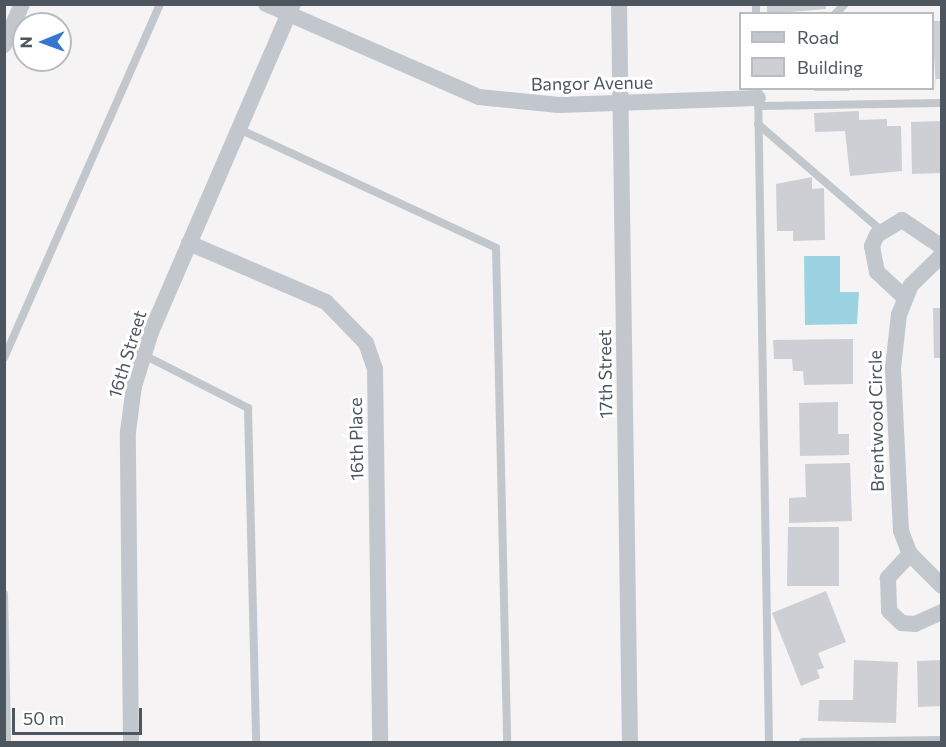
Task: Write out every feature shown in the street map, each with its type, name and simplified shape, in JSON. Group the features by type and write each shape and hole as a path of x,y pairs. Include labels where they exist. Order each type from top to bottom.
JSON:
{"street":[{"path":"4,45 22,4"},
{"name":"Bangor Avenue","path":"266,4 291,10 479,97 540,104 758,98"},
{"name":"17th Street","path":"619,4 630,742"},
{"name":"16th Street","path":"132,742 128,432 144,355 189,243 291,10"},
{"path":"905,298 877,272 872,246 882,231 902,220 942,247"},
{"name":"16th Place","path":"189,243 326,302 366,343 375,369 381,742"},
{"name":"Brentwood Circle","path":"942,255 910,285 897,324 893,368 896,505 910,554 942,586"},
{"path":"910,554 888,578 889,611 902,623 915,624 942,612"}],"lane":[{"path":"4,358 160,4"},
{"path":"769,742 758,98 942,103"},
{"path":"758,124 882,231"},
{"path":"238,129 496,248 507,742"},
{"path":"144,355 248,408 256,742"},
{"path":"4,594 7,742"},
{"path":"803,742 942,740"}],"water":[{"path":"804,256 840,256 840,292 859,292 857,324 805,325"}],"building":[{"path":"767,4 826,4 826,9 767,12"},
{"path":"934,21 942,21 942,79 936,79 936,89"},
{"path":"814,90 849,90 849,91"},
{"path":"859,111 859,120 887,119 887,126 901,126 902,171 850,176 845,131 815,132 814,113"},
{"path":"942,121 942,173 912,174 911,122"},
{"path":"812,177 812,189 824,188 825,240 793,241 793,231 777,231 776,184"},
{"path":"933,308 942,308 942,358 934,358"},
{"path":"853,339 853,384 804,385 803,371 793,371 792,359 774,359 773,340"},
{"path":"838,402 838,434 849,434 849,455 800,456 799,403"},
{"path":"850,463 852,521 789,523 789,498 806,497 805,464"},
{"path":"788,527 839,527 839,586 787,586"},
{"path":"826,591 846,642 818,653 824,668 817,670 820,678 801,686 772,613"},
{"path":"854,660 898,662 896,723 818,721 819,700 853,700"},
{"path":"942,660 942,706 918,707 917,661"}]}
